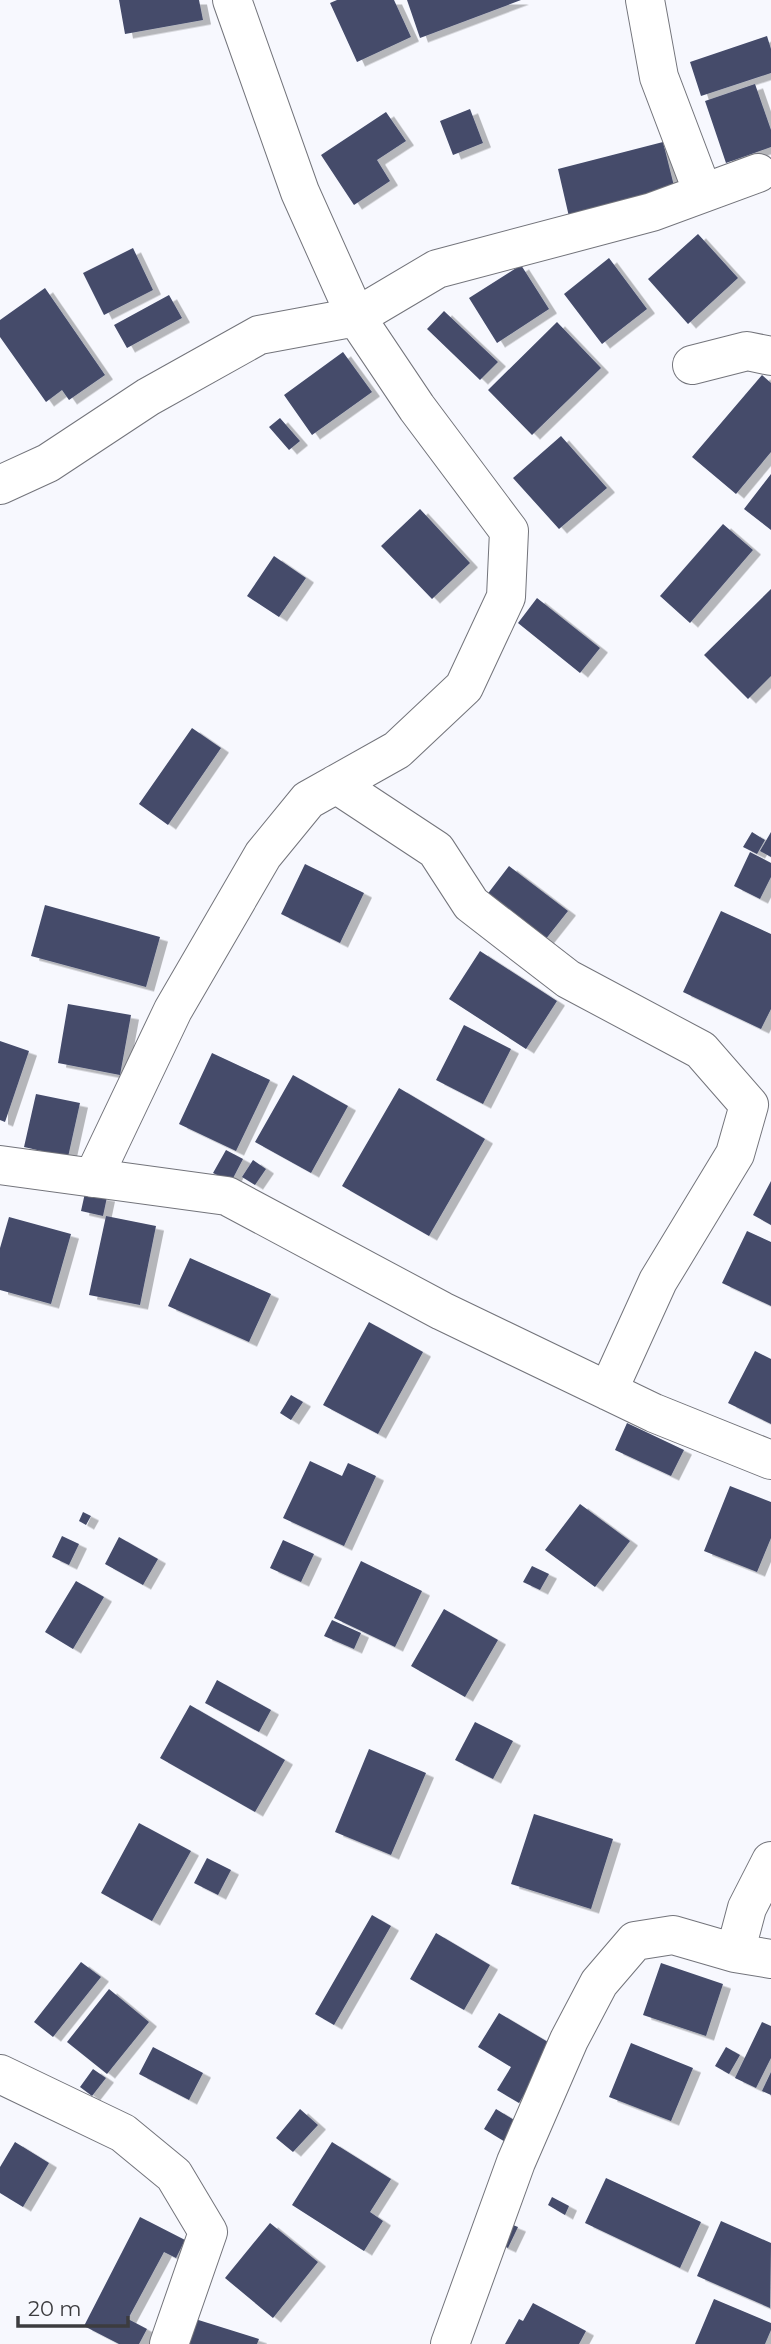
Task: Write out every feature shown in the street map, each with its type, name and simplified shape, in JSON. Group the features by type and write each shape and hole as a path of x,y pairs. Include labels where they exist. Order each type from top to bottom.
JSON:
{"street":[{"path":"93,1178 173,1010 263,855 309,800 397,750 464,687 506,597 509,531 416,408 356,317 300,192 232,0"},
{"path":"645,0 659,77 703,193"},
{"path":"0,485 48,463 148,397 259,335 356,317 437,269 652,212 758,173"},
{"path":"692,365 747,351 771,356"},
{"path":"336,784 436,850 471,904 568,979 701,1049 749,1105 735,1154 658,1281 608,1391"},
{"path":"0,1165 227,1196 442,1311 654,1413 771,1460"},
{"path":"450,2344 516,2162 569,2040 598,1983 635,1941 673,1935 753,1956 747,1908 771,1861"},
{"path":"0,2074 123,2133 174,2175 208,2232 169,2344"}],"building":[{"path":"119,0 199,0 203,20 125,34"},
{"path":"337,0 394,0 411,37 357,62 330,3"},
{"path":"407,0 521,0 420,38"},
{"path":"767,36 771,49 771,73 701,96 690,62"},
{"path":"755,84 771,130 771,147 726,163 705,101"},
{"path":"470,109 483,143 453,155 440,121"},
{"path":"386,112 406,141 377,160 390,181 354,205 321,155"},
{"path":"663,142 676,194 570,221 558,169"},
{"path":"698,234 738,278 688,324 648,279"},
{"path":"133,248 153,290 104,315 83,273"},
{"path":"609,258 647,309 602,344 564,294"},
{"path":"521,265 549,309 497,343 469,298"},
{"path":"45,288 105,375 69,400 62,390 46,402 0,337 0,320"},
{"path":"169,295 182,318 127,348 114,325"},
{"path":"444,311 498,362 480,380 427,329"},
{"path":"557,322 601,368 532,435 488,390"},
{"path":"343,352 372,392 312,435 284,395"},
{"path":"762,375 771,383 771,452 736,494 692,457"},
{"path":"280,418 300,441 289,450 269,427"},
{"path":"561,436 607,488 559,529 513,478"},
{"path":"771,474 771,530 744,509"},
{"path":"420,509 470,563 432,599 381,546"},
{"path":"723,524 753,550 690,623 660,596"},
{"path":"274,556 306,578 279,617 247,596"},
{"path":"771,589 771,676 748,699 704,655"},
{"path":"537,598 600,648 580,673 518,623"},
{"path":"192,728 221,748 168,825 139,804"},
{"path":"752,832 765,840 757,854 743,847"},
{"path":"771,832 771,857 760,851"},
{"path":"750,852 771,863 771,877 760,899 734,886"},
{"path":"305,864 364,893 340,943 281,914"},
{"path":"509,866 568,911 545,940 486,896"},
{"path":"45,905 160,937 146,987 31,956"},
{"path":"721,911 771,934 771,1009 761,1029 683,992"},
{"path":"480,951 557,1001 526,1049 449,999"},
{"path":"68,1004 131,1015 120,1075 58,1063"},
{"path":"464,1025 511,1049 483,1104 436,1080"},
{"path":"0,1041 29,1051 5,1122 0,1120"},
{"path":"212,1053 270,1080 236,1151 179,1124"},
{"path":"293,1075 348,1106 311,1173 255,1142"},
{"path":"399,1088 485,1139 429,1236 342,1186"},
{"path":"36,1094 80,1103 68,1157 24,1147"},
{"path":"226,1150 243,1159 231,1182 213,1173"},
{"path":"253,1160 266,1169 255,1185 242,1177"},
{"path":"771,1181 771,1225 753,1215"},
{"path":"85,1193 107,1197 103,1216 81,1211"},
{"path":"106,1216 156,1226 140,1305 89,1295"},
{"path":"9,1217 71,1234 51,1304 0,1290 0,1248"},
{"path":"747,1231 771,1242 771,1306 722,1283"},
{"path":"190,1258 271,1294 249,1342 168,1306"},
{"path":"369,1322 423,1352 378,1434 323,1405"},
{"path":"755,1351 771,1359 771,1424 728,1403"},
{"path":"291,1395 303,1402 291,1420 280,1413"},
{"path":"627,1423 684,1450 671,1476 615,1450"},
{"path":"310,1461 342,1476 348,1463 376,1476 344,1546 283,1518"},
{"path":"730,1486 771,1502 771,1538 757,1572 704,1551"},
{"path":"580,1504 630,1541 595,1587 545,1550"},
{"path":"83,1512 91,1516 86,1525 79,1521"},
{"path":"62,1536 79,1544 69,1565 52,1557"},
{"path":"119,1537 158,1559 143,1585 105,1564"},
{"path":"283,1540 314,1554 301,1582 270,1568"},
{"path":"361,1561 422,1591 395,1647 334,1618"},
{"path":"532,1566 549,1574 540,1590 523,1582"},
{"path":"76,1581 104,1597 73,1649 45,1632"},
{"path":"444,1609 498,1640 465,1697 411,1666"},
{"path":"332,1620 361,1633 354,1649 324,1636"},
{"path":"217,1680 271,1710 259,1732 205,1703"},
{"path":"190,1705 285,1760 255,1812 160,1758"},
{"path":"475,1722 513,1741 493,1779 455,1760"},
{"path":"369,1749 426,1773 391,1855 335,1832"},
{"path":"534,1814 613,1839 591,1909 511,1884"},
{"path":"139,1823 191,1851 152,1921 101,1893"},
{"path":"207,1858 231,1870 218,1895 194,1883"},
{"path":"372,1915 391,1926 334,2025 315,2014"},
{"path":"436,1933 490,1965 464,2010 410,1979"},
{"path":"81,1962 101,1977 53,2037 34,2022"},
{"path":"661,1963 723,1984 706,2036 643,2015"},
{"path":"109,1989 149,2022 107,2074 67,2042"},
{"path":"499,2013 553,2045 519,2103 497,2090 511,2067 478,2047"},
{"path":"762,2022 771,2026 771,2058 756,2088 735,2078"},
{"path":"631,2043 693,2068 671,2121 609,2097"},
{"path":"153,2047 203,2073 189,2100 139,2074"},
{"path":"726,2047 740,2055 729,2074 715,2066"},
{"path":"93,2069 106,2078 92,2096 80,2087"},
{"path":"771,2072 771,2095 762,2091"},
{"path":"300,2109 318,2125 293,2152 276,2138"},
{"path":"496,2109 519,2123 507,2143 484,2129"},
{"path":"15,2142 49,2163 23,2207 0,2193 0,2167"},
{"path":"332,2142 391,2179 370,2212 383,2221 364,2251 292,2205"},
{"path":"606,2178 701,2222 680,2268 585,2223"},
{"path":"552,2197 569,2206 565,2215 548,2205"},
{"path":"140,2217 185,2240 176,2258 164,2252 128,2319 147,2329 139,2344 119,2344 84,2326"},
{"path":"721,2221 771,2243 770,2308 697,2276"},
{"path":"270,2223 318,2262 273,2318 225,2278"},
{"path":"508,2223 518,2227 508,2248 499,2244"},
{"path":"714,2299 771,2323 765,2344 695,2344"},
{"path":"533,2303 586,2331 579,2344 505,2344 519,2319 523,2321"},
{"path":"192,2318 259,2339 257,2344 183,2344"}]}
